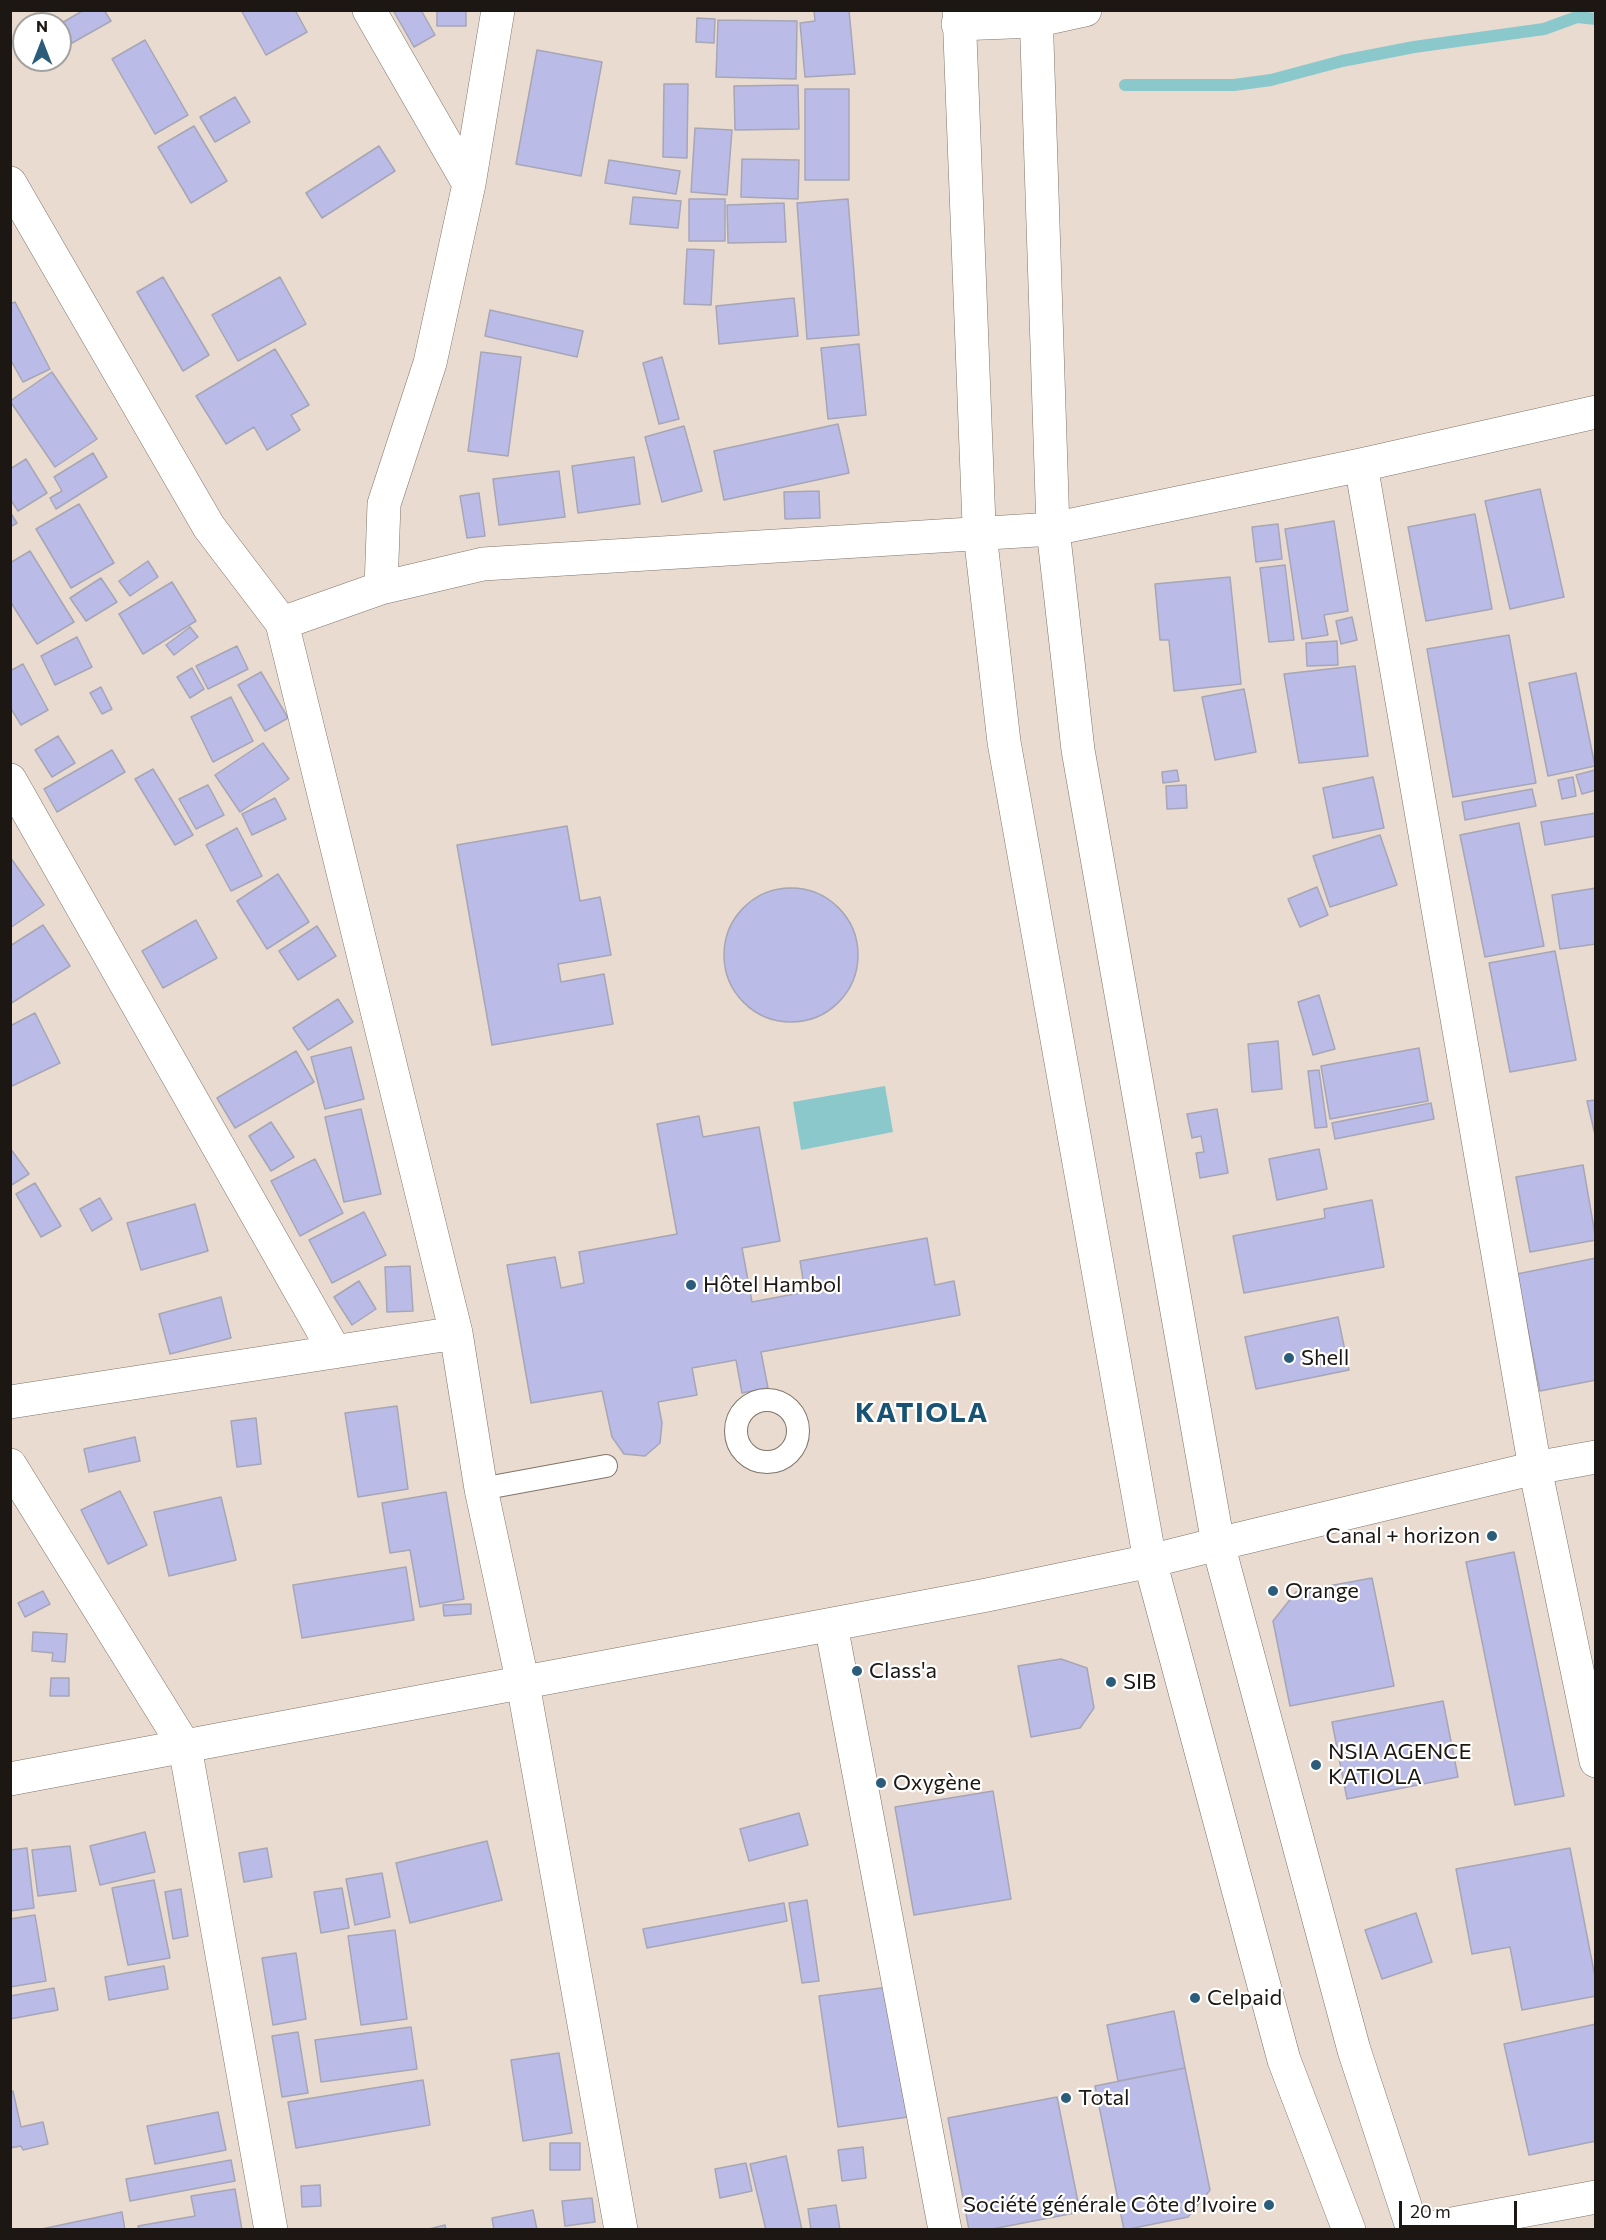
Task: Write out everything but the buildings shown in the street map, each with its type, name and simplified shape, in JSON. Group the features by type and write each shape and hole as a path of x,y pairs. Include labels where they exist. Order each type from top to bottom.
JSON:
{"main road":[{"path":"369,10 469,184"},
{"path":"381,588 384,504 430,363 469,184 498,10"},
{"path":"1085,10 1036,16 958,17 980,532 1004,742 1150,1561 1284,2060 1348,2229"},
{"path":"1036,16 1053,529 1078,750 1218,1544 1354,2050 1413,2229"},
{"path":"10,183 209,526 282,623 456,1333 481,1489 523,1684 621,2229"},
{"path":"282,623 381,588 483,564 1053,529 1361,465 1596,412"},
{"path":"1361,465 1535,1468 1596,1761"},
{"path":"10,780 335,1352"},
{"path":"10,1402 456,1333"},
{"path":"10,1779 523,1684 1150,1561 1535,1468 1596,1457"},
{"path":"10,1465 185,1748 271,2229"},
{"path":"831,1625 945,2229"},
{"path":"1420,2229 1596,2197"}],"lane":[{"path":"481,1489 606,1466"}],"water":[{"path":"885,1086 893,1132 801,1150 793,1102"}],"waterway":[{"path":"1125,85 1234,85 1271,80 1342,61 1414,47 1544,29 1577,17 1596,19"}],"place":[{"name":"Hôtel Hambol","path":"691,1285"},
{"name":"Shell","path":"1289,1358"},
{"name":"Canal + horizon","path":"1492,1536"},
{"name":"Orange","path":"1273,1591"},
{"name":"Class'a","path":"857,1671"},
{"name":"SIB","path":"1111,1682"},
{"name":"NSIA AGENCE KATIOLA","path":"1316,1765"},
{"name":"Oxygène","path":"881,1783"},
{"name":"Celpaid","path":"1195,1998"},
{"name":"Total","path":"1066,2098"},
{"name":"Société générale Côte d’Ivoire","path":"1269,2205"}],"district":[{"name":"KATIOLA","path":"922,1413"}]}
